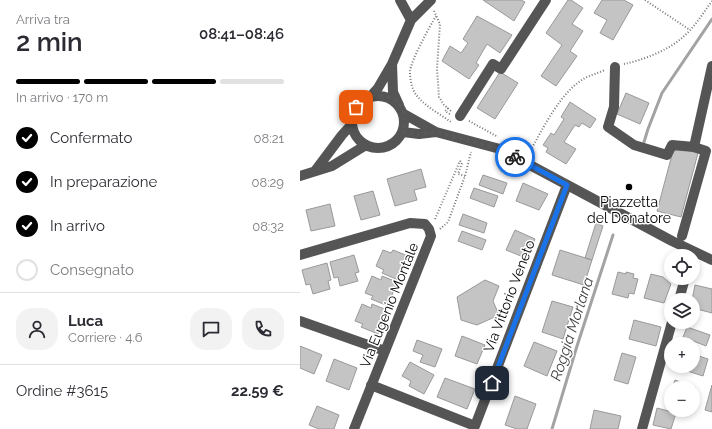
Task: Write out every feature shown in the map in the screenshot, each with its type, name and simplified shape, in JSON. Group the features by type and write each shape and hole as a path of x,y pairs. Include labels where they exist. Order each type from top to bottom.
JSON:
{"street":[{"path":"400,0 412,20"},
{"path":"370,97 378,88 392,64 412,20 431,0"},
{"path":"457,120 493,64 502,69 546,0"},
{"path":"392,64 393,92 402,110 404,126 403,132 394,144 387,147 373,148 366,145 356,136 352,124 356,107 362,101 370,97 378,95 386,96 393,100 402,110 436,132 500,149 683,249"},
{"path":"694,147 712,66"},
{"path":"615,67 614,107 608,127 634,144 667,155 672,145 694,147 706,151 682,236"},
{"path":"315,171 352,124"},
{"path":"403,132 419,134 436,132"},
{"path":"300,176 332,166 366,145"},
{"name":"Via Vittorio Veneto","path":"371,385 475,426 567,185"},
{"name":"Via Eugenio Montale","path":"300,255 410,223 425,224 429,229 431,236 354,429"},
{"path":"700,256 712,260"},
{"path":"300,321 385,351"},
{"path":"642,429 670,329"}],"path":[{"path":"645,0 690,30"},
{"path":"457,120 439,97 437,69 440,24 436,16 410,71 411,85 416,95 428,106 457,120 502,139"},
{"path":"440,229 448,222 465,176 474,141"},
{"path":"528,154 535,157"},
{"path":"460,162 462,163 458,174 465,176"}],"building":[{"path":"483,0 521,0 525,2 514,21"},
{"path":"568,0 571,0 583,8 572,24 583,31 570,51 577,56 556,86 541,76 562,45 546,33"},
{"path":"602,0 624,0 633,5 613,40 600,33 607,20 594,13"},
{"path":"477,16 512,35 500,53 487,44 476,63 479,65 469,79 442,61 450,46 461,53 468,43 463,39"},
{"path":"500,72 518,83 495,119 477,108"},
{"path":"626,93 649,103 640,124 617,114"},
{"path":"570,102 596,119 590,128 582,123 579,127 575,125 564,142 576,149 566,164 546,152 548,148 543,145 551,133 554,135 564,119 561,117"},
{"path":"674,147 698,153 681,217 657,211"},
{"path":"421,169 426,187 414,190 417,200 395,206 387,179"},
{"path":"483,175 507,183 503,194 479,185"},
{"path":"523,183 548,194 539,210 516,201"},
{"path":"474,188 498,196 494,207 470,198"},
{"path":"373,191 380,215 361,220 354,196"},
{"path":"330,204 335,226 311,231 306,210"},
{"path":"463,214 487,223 484,233 459,225"},
{"path":"596,223 603,226 592,260 585,258"},
{"path":"515,230 535,239 526,258 506,250"},
{"path":"462,231 486,240 482,250 458,241"},
{"path":"383,250 391,253 393,250 408,256 398,280 382,273 384,270 376,266"},
{"path":"560,250 592,260 584,285 552,275"},
{"path":"354,255 359,272 355,273 358,281 340,286 338,277 334,278 330,262"},
{"path":"327,263 331,280 328,281 330,289 313,294 310,284 306,285 302,270"},
{"path":"618,272 634,274 633,278 638,279 634,294 629,293 628,298 612,294"},
{"path":"651,274 663,277 664,285 671,285 668,293 664,293 664,303 644,298"},
{"path":"372,276 381,280 382,276 397,282 388,306 371,299 373,296 365,293"},
{"path":"485,280 499,286 493,301 499,315 477,325 461,320 457,297"},
{"path":"695,285 712,289 712,313 700,310 700,293 693,293"},
{"path":"552,301 573,307 563,339 542,332"},
{"path":"362,304 371,308 372,304 387,310 378,334 361,327 363,324 355,321"},
{"path":"634,320 661,327 656,346 629,339"},
{"path":"686,329 693,329 710,335 706,346 700,344 700,337 683,337"},
{"path":"462,336 485,345 477,364 455,356"},
{"path":"417,340 442,349 435,367 420,362 423,355 413,351"},
{"path":"534,342 557,351 547,376 524,366"},
{"path":"300,346 322,355 314,374 300,368"},
{"path":"622,353 636,357 628,384 614,380"},
{"path":"700,356 708,359 703,376 694,373 700,373"},
{"path":"334,359 357,368 349,390 326,381"},
{"path":"410,362 434,375 424,394 409,386 411,381 402,376"},
{"path":"445,378 475,389 467,409 437,397"},
{"path":"712,385 712,412 705,410"},
{"path":"515,396 536,404 527,429 517,429 505,425"},
{"path":"317,406 339,415 334,429 319,429 309,425"},
{"path":"657,408 664,410 664,417 675,417 671,429 653,425"},
{"path":"594,410 621,416 618,429 590,429"}],"waterway":[{"name":"Roggia Morlana","path":"644,142 662,93 712,19"},
{"name":"Roggia Morlana","path":"552,429 613,235"}],"way so far":[{"path":"356,107 362,101 370,97 378,95 386,96 393,100 402,109 405,120 403,132 419,134 436,132 500,149 515,157"}],"place":[{"name":"Piazzetta del Donatore","path":"629,187"}],"route":[{"path":"492,383 567,185 515,157"}]}
